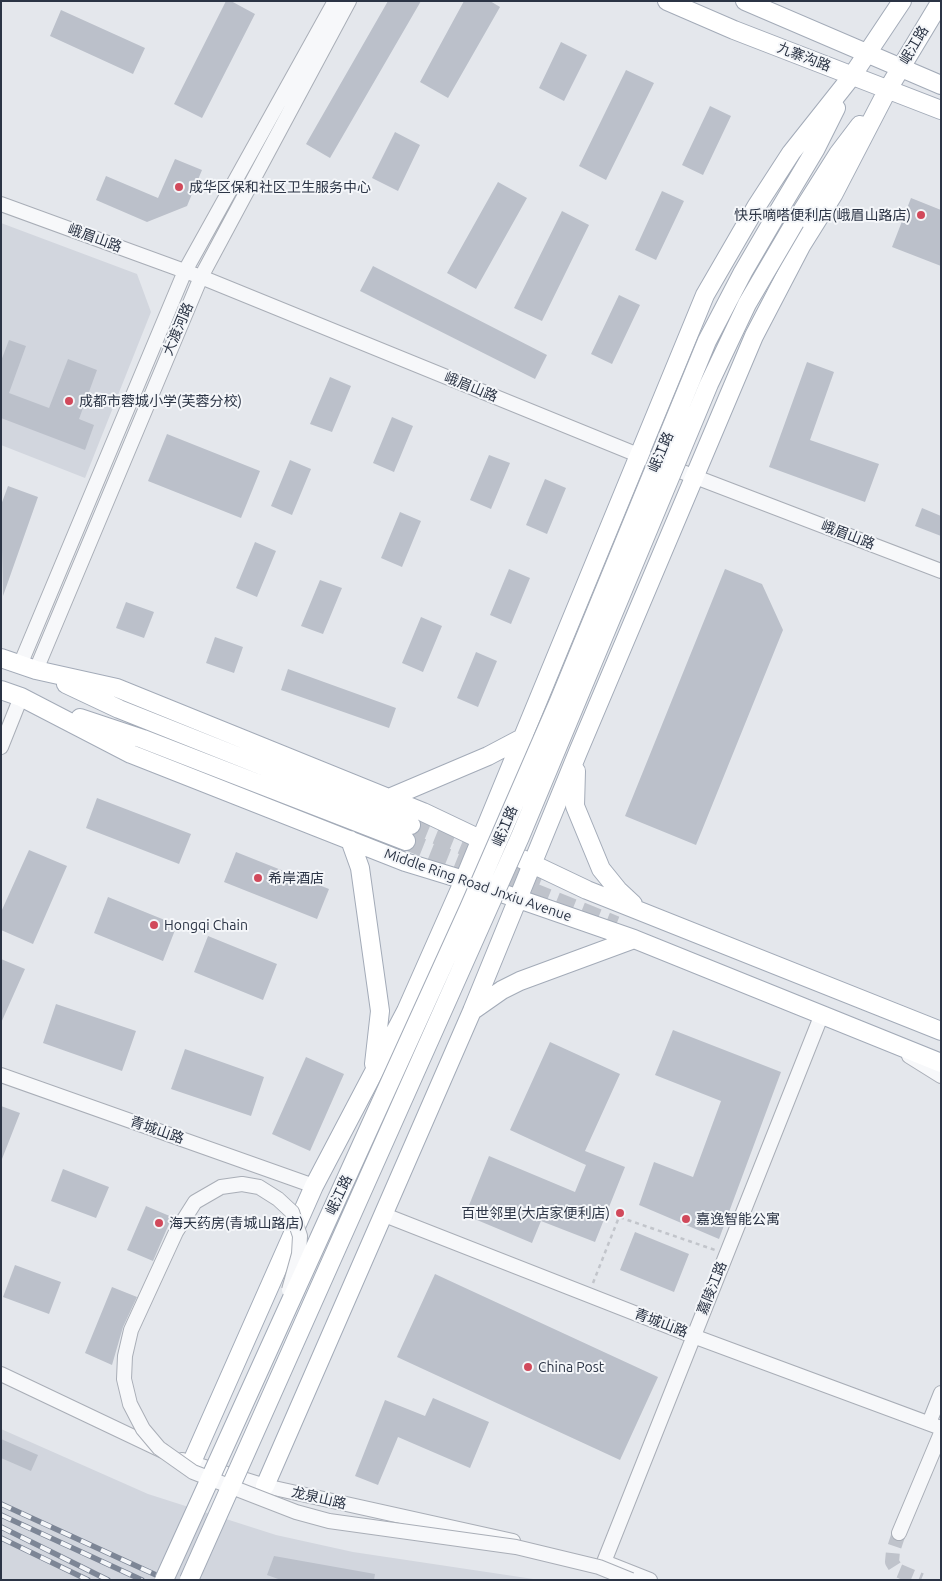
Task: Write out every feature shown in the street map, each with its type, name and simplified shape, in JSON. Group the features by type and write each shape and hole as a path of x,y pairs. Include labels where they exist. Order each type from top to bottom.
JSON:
{"main road":[{"name":"九寨沟路","path":"667,1 941,110"},
{"name":"九寨沟路","path":"745,1 941,85"},
{"name":"岷江路","path":"191,1464 314,1186 373,1077 406,1011 464,880 705,295 756,206 791,153 852,76 902,1"},
{"name":"岷江路","path":"266,1486 382,1214 472,1011 578,752 754,336 801,246 834,195 888,89 941,2"},
{"name":"岷江路","path":"164,1580 473,899 559,701 707,341 743,272 815,150 852,76"},
{"name":"岷江路","path":"189,1580 516,846 723,352 761,279 795,222 838,154 888,89"},
{"path":"1,658 28,667 117,688 389,798 587,890 941,1031"},
{"path":"1,690 408,833 119,709 28,667"},
{"name":"Middle Ring Road Jnxiu Avenue","path":"21,697 131,754 405,862 518,898 634,939 941,1063"},
{"path":"389,798 488,756 524,737"},
{"path":"578,752 575,806 601,870 618,890 641,911"},
{"path":"350,840 360,868 380,1011 373,1077"},
{"path":"472,1011 502,990 520,981 634,939"}],"street":[{"name":"大渡河路","path":"28,667 186,271 335,1"},
{"name":"大渡河路","path":"28,667 201,277 349,1"},
{"name":"峨眉山路","path":"1,204 186,271 638,454 941,571"},
{"path":"1,747 21,697"},
{"name":"嘉陵江路","path":"604,1562 822,1014"},
{"path":"887,1042 941,1076"},
{"name":"青城山路","path":"1,1075 314,1186"},
{"path":"282,1319 299,1254 300,1236 292,1212 278,1199 259,1188 242,1184 221,1187 195,1202 176,1232 131,1330 124,1356 124,1379 130,1404 143,1429 159,1448 193,1472 296,1512 329,1521 516,1548 599,1567 631,1580"},
{"name":"青城山路","path":"382,1214 693,1336 935,1426"},
{"name":"龙泉山路","path":"1,1374 191,1464 266,1486 604,1562 650,1580"},
{"path":"935,1426 941,1393"},
{"path":"900,1533 941,1433"}],"path":[{"path":"588,1295 619,1217 726,1254"}],"shaded area":[{"path":"1,223 137,274 151,312 85,478 1,445"},
{"path":"1,1429 148,1494 276,1535 353,1552 540,1580 1,1580"}],"building":[{"path":"226,1 231,1 255,14 202,118 174,104"},
{"path":"388,1 421,1 330,158 306,144"},
{"path":"464,1 490,1 500,7 448,98 420,82"},
{"path":"61,10 145,48 133,74 50,36"},
{"path":"561,42 587,55 564,101 539,88"},
{"path":"626,70 654,83 606,180 579,166"},
{"path":"710,106 731,116 703,175 682,165"},
{"path":"395,132 420,145 398,191 372,178"},
{"name":"成华区保和社区卫生服务中心","path":"175,159 202,170 187,206 147,222 96,200 106,176 158,198"},
{"path":"498,182 527,198 476,289 447,273"},
{"path":"662,191 684,201 656,260 635,250"},
{"path":"911,198 941,210 941,266 892,247"},
{"path":"562,211 589,225 542,321 514,308"},
{"path":"373,266 547,355 535,379 360,291"},
{"path":"619,295 640,305 612,364 591,354"},
{"name":"成都市蓉城小学(芙蓉分校)","path":"9,340 26,346 9,393 49,408 68,359 97,370 79,419 94,425 85,450 1,418 1,361"},
{"path":"807,362 834,372 810,440 879,464 865,502 769,467"},
{"path":"330,377 351,386 332,432 310,424"},
{"path":"392,417 413,426 394,472 373,463"},
{"path":"167,434 260,471 241,518 148,481"},
{"path":"489,455 510,463 491,509 470,500"},
{"path":"290,460 311,469 292,515 271,506"},
{"path":"545,479 566,488 547,534 526,525"},
{"path":"8,486 38,497 3,596 1,505"},
{"path":"922,508 941,516 941,536 915,526"},
{"path":"400,512 421,521 402,567 381,558"},
{"path":"255,542 276,551 257,597 236,588"},
{"path":"509,569 530,578 511,624 490,615"},
{"path":"725,569 762,584 783,630 696,845 625,816"},
{"path":"320,580 342,588 323,634 301,626"},
{"path":"126,602 154,612 144,638 116,628"},
{"path":"421,617 442,626 423,672 402,663"},
{"path":"215,637 243,647 234,673 206,663"},
{"path":"476,652 497,661 478,707 457,698"},
{"path":"288,669 396,708 389,728 281,690"},
{"path":"97,798 191,834 179,864 86,828"},
{"path":"29,850 67,866 33,944 1,930 1,912"},
{"path":"236,852 329,889 317,919 224,882"},
{"path":"108,897 177,925 163,961 94,933"},
{"path":"208,936 277,964 263,1000 194,972"},
{"path":"1,959 25,969 1,1023"},
{"path":"56,1004 136,1031 122,1071 43,1043"},
{"path":"673,1030 781,1072 719,1239 639,1205 654,1162 693,1177 721,1101 655,1075"},
{"path":"550,1042 620,1074 585,1151 625,1167 595,1242 541,1221 532,1243 465,1215 489,1156 575,1192 586,1165 510,1130"},
{"path":"185,1049 264,1077 251,1116 171,1089"},
{"path":"306,1057 344,1074 310,1151 272,1134"},
{"path":"1,1106 20,1113 2,1159 1,1159"},
{"path":"63,1169 109,1187 96,1218 51,1201"},
{"path":"146,1206 172,1217 153,1261 127,1250"},
{"path":"635,1232 689,1254 674,1292 620,1270"},
{"path":"15,1265 61,1282 49,1314 3,1297"},
{"name":"China Post","path":"435,1274 658,1377 620,1460 397,1357"},
{"path":"112,1287 137,1297 123,1327 112,1365 85,1353"},
{"path":"433,1398 489,1422 470,1468 398,1437 378,1485 355,1476 385,1400 425,1416"},
{"path":"1,1439 38,1455 31,1471 1,1458"},
{"path":"274,1556 375,1574 374,1580 281,1580 267,1575"}],"tunnel":[{"path":"411,825 542,878"},
{"path":"406,841 616,925"},
{"path":"899,1533 893,1551 892,1562 897,1570 921,1580"}],"railway":[{"path":"1,1504 167,1580"},
{"path":"1,1515 142,1580"},
{"path":"1,1527 108,1580"},
{"path":"1,1538 88,1580"}],"place":[{"name":"成华区保和社区卫生服务中心","path":"179,187"},
{"name":"快乐嘀嗒便利店(峨眉山路店)","path":"921,215"},
{"name":"成都市蓉城小学(芙蓉分校)","path":"69,401"},
{"name":"希岸酒店","path":"258,878"},
{"name":"Hongqi Chain","path":"154,925"},
{"name":"百世邻里(大店家便利店)","path":"620,1213"},
{"name":"嘉逸智能公寓","path":"686,1219"},
{"name":"海天药房(青城山路店)","path":"159,1223"},
{"name":"China Post","path":"528,1367"}]}
